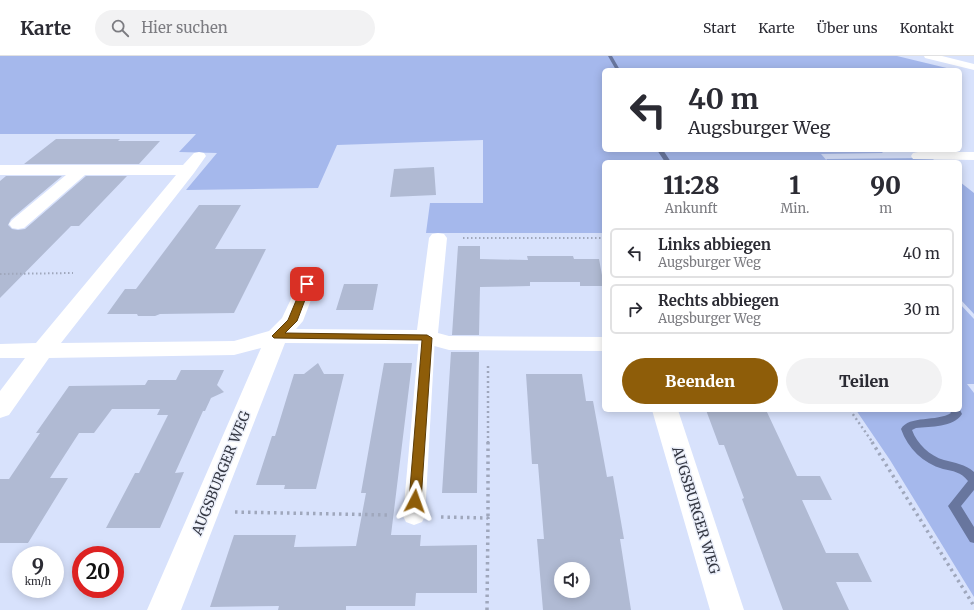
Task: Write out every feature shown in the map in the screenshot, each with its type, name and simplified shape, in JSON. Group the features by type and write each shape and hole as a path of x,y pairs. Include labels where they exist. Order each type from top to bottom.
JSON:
{"street":[{"path":"929,56 974,67"},
{"path":"918,156 974,156"},
{"path":"0,170 81,170 194,163 107,273 43,350 0,409"},
{"path":"18,224 81,170"},
{"path":"427,338 438,238"},
{"name":"AUGSBURGER WEG","path":"164,610 277,336 292,321 307,284"},
{"name":"AUGSBURGER WEG","path":"0,351 234,348 277,336 427,338 449,343 488,344 602,344"},
{"name":"AUGSBURGER WEG","path":"666,412 727,610"}],"lane":[{"path":"414,516 427,338"}],"path":[{"path":"438,238 602,238"},
{"path":"0,274 107,273"},
{"path":"487,610 488,344"},
{"path":"851,412 885,461 974,606"},
{"path":"205,512 488,518"}],"shaded area":[{"path":"0,56 897,56 947,68 602,68 602,152 883,153 821,154 826,160 602,160 602,233 426,233 430,203 483,203 483,140 337,145 318,188 186,190 217,153 179,152 196,134 0,134"},
{"path":"932,158 934,160 827,160 826,159"},
{"path":"962,184 974,193 974,314 962,301"},
{"path":"962,306 974,319 974,384 967,384 974,393 974,597 890,460 857,412 962,412"}],"building":[{"path":"56,139 120,139 118,141 160,141 139,164 24,164"},
{"path":"434,167 436,195 390,197 394,169"},
{"path":"6,176 62,176 11,219 8,225 12,229 18,230 25,229 86,176 127,176 79,226 71,226 0,298 0,181"},
{"path":"199,205 241,205 215,249 266,249 234,313 160,314 155,316 138,316 137,314 107,314 125,289 136,289"},
{"path":"458,246 480,246 480,259 528,260 527,256 573,256 574,259 599,259 602,286 580,286 580,282 530,282 530,286 480,287 479,335 452,335"},
{"path":"344,284 378,284 373,310 336,310"},
{"path":"451,352 479,352 477,493 442,493"},
{"path":"318,363 324,374 344,374 316,489 284,489 285,485 256,485 272,436 275,436 294,374 304,374"},
{"path":"384,363 412,363 391,535 421,535 420,546 477,545 477,593 416,593 415,606 346,606 346,610 278,610 279,606 210,607 234,535 296,535 294,547 356,546 366,493 361,493"},
{"path":"181,370 224,370 217,385 224,392 211,398 205,411 203,411 175,473 184,472 160,528 106,528 135,473 139,473 168,415 157,415 160,409 112,409 94,433 79,433 50,478 68,478 28,543 0,543 0,479 9,479 40,433 36,433 69,386 145,385 148,380 176,380"},
{"path":"526,374 582,374 586,401 593,401 607,477 613,476 624,539 620,539 631,610 543,610 537,539 544,539 538,464 532,464"},
{"path":"707,412 767,412 797,476 820,476 832,500 802,500 826,553 858,553 872,582 836,582 849,610 783,610 742,499 744,498 724,445 719,445"}],"waterway":[{"path":"610,56 617,68"},
{"path":"661,152 667,160"},
{"path":"956,412 957,414 946,421 914,424 906,429 910,439 917,448 930,458 941,463 960,468 974,479"},
{"path":"974,482 954,506 974,538"}],"route":[{"path":"307,284 292,321 277,336 427,338 415,501"}]}
